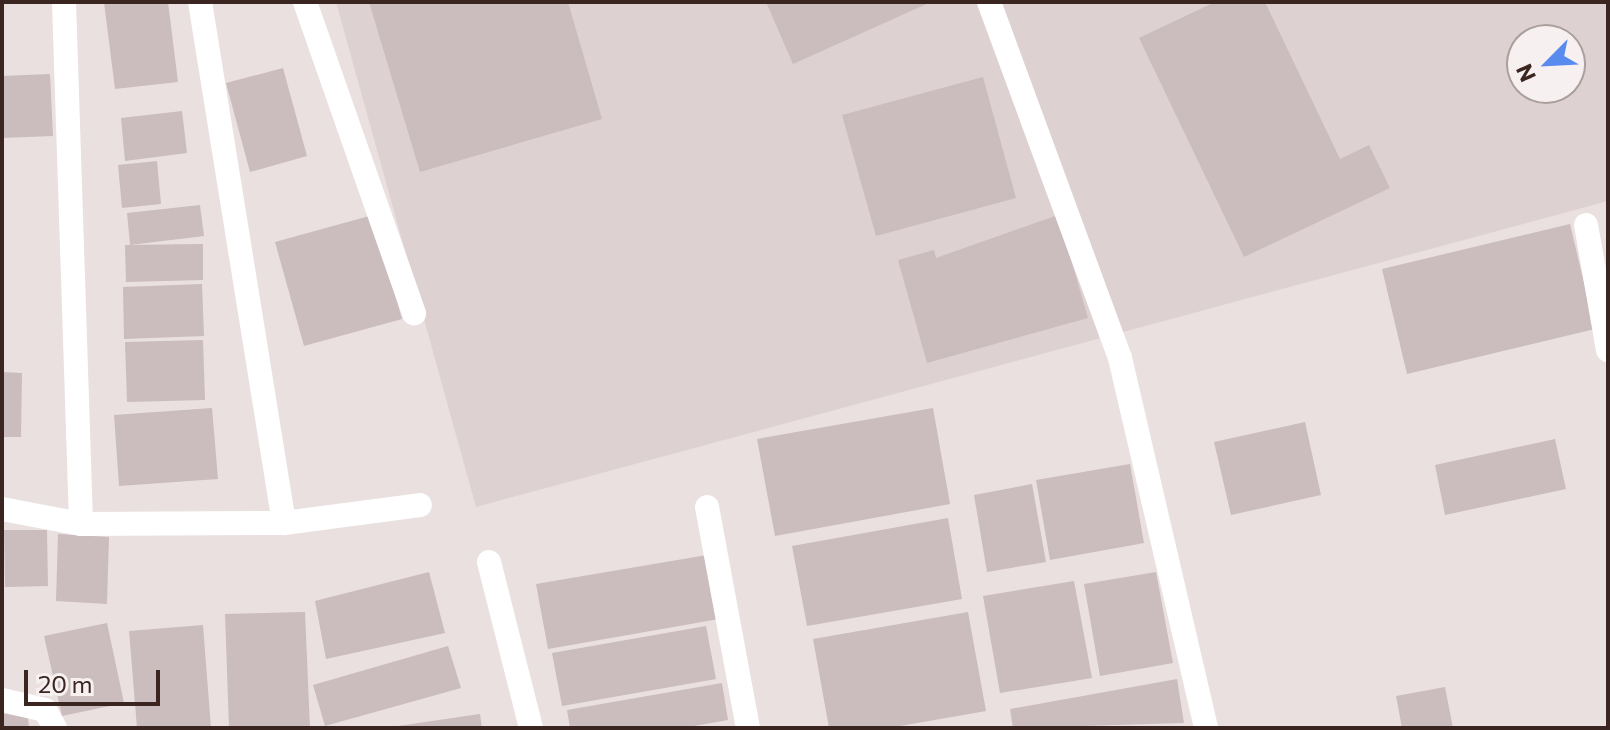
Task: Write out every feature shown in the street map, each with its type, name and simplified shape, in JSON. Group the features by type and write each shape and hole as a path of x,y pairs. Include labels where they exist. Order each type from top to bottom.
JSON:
{"street":[{"path":"64,2 81,524"},
{"path":"200,2 284,523"},
{"path":"305,2 414,314"},
{"path":"989,2 1120,358 1206,728"},
{"path":"1586,225 1608,350"},
{"path":"2,509 81,524 284,523 420,505"},
{"path":"707,507 748,728"},
{"path":"489,562 531,728"},
{"path":"2,700 45,710 55,728"}],"shaded area":[{"path":"336,2 1608,2 1608,201 476,507"}],"building":[{"path":"104,2 168,2 178,82 115,89"},
{"path":"369,2 568,2 602,119 420,172"},
{"path":"766,2 931,2 793,64"},
{"path":"1215,2 1265,2 1340,159 1369,145 1390,188 1244,257 1139,38"},
{"path":"283,68 307,156 250,172 226,83"},
{"path":"50,74 53,136 2,138 2,76"},
{"path":"983,77 1016,198 876,236 842,115"},
{"path":"182,111 187,153 125,161 121,118"},
{"path":"157,161 161,204 122,208 118,165"},
{"path":"200,205 204,236 130,245 127,213"},
{"path":"373,215 402,319 304,346 275,242"},
{"path":"1058,215 1088,318 927,363 898,260 934,250 936,258"},
{"path":"1570,224 1595,329 1407,374 1382,269"},
{"path":"203,244 203,280 126,282 125,245"},
{"path":"202,284 204,336 124,339 123,287"},
{"path":"203,340 205,400 127,402 125,342"},
{"path":"2,372 22,373 21,437 2,437"},
{"path":"212,408 218,479 119,486 114,415"},
{"path":"933,408 950,504 775,536 757,439"},
{"path":"1305,422 1321,495 1231,515 1214,442"},
{"path":"1555,439 1566,489 1445,515 1435,465"},
{"path":"1130,464 1144,543 1050,560 1036,480"},
{"path":"1032,484 1046,562 987,572 974,495"},
{"path":"948,518 962,599 807,626 792,546"},
{"path":"4,530 47,530 48,586 5,587"},
{"path":"58,534 109,537 107,604 56,601"},
{"path":"707,555 719,619 548,649 536,584"},
{"path":"429,572 445,633 326,659 315,601"},
{"path":"1156,572 1173,663 1100,676 1084,584"},
{"path":"1074,581 1092,678 1000,693 983,596"},
{"path":"305,612 310,728 229,728 225,614"},
{"path":"968,612 986,711 889,728 829,728 813,639"},
{"path":"107,623 124,703 62,716 44,636"},
{"path":"203,625 211,728 137,728 129,631"},
{"path":"706,626 716,679 562,706 552,653"},
{"path":"448,646 461,688 325,726 313,685"},
{"path":"1177,679 1184,723 1013,728 1010,709"},
{"path":"722,683 728,720 683,728 570,728 567,710"},
{"path":"1445,687 1453,728 1402,728 1396,696"},
{"path":"2,713 28,718 29,728 2,728"},
{"path":"480,714 482,728 398,728 398,726"}]}
